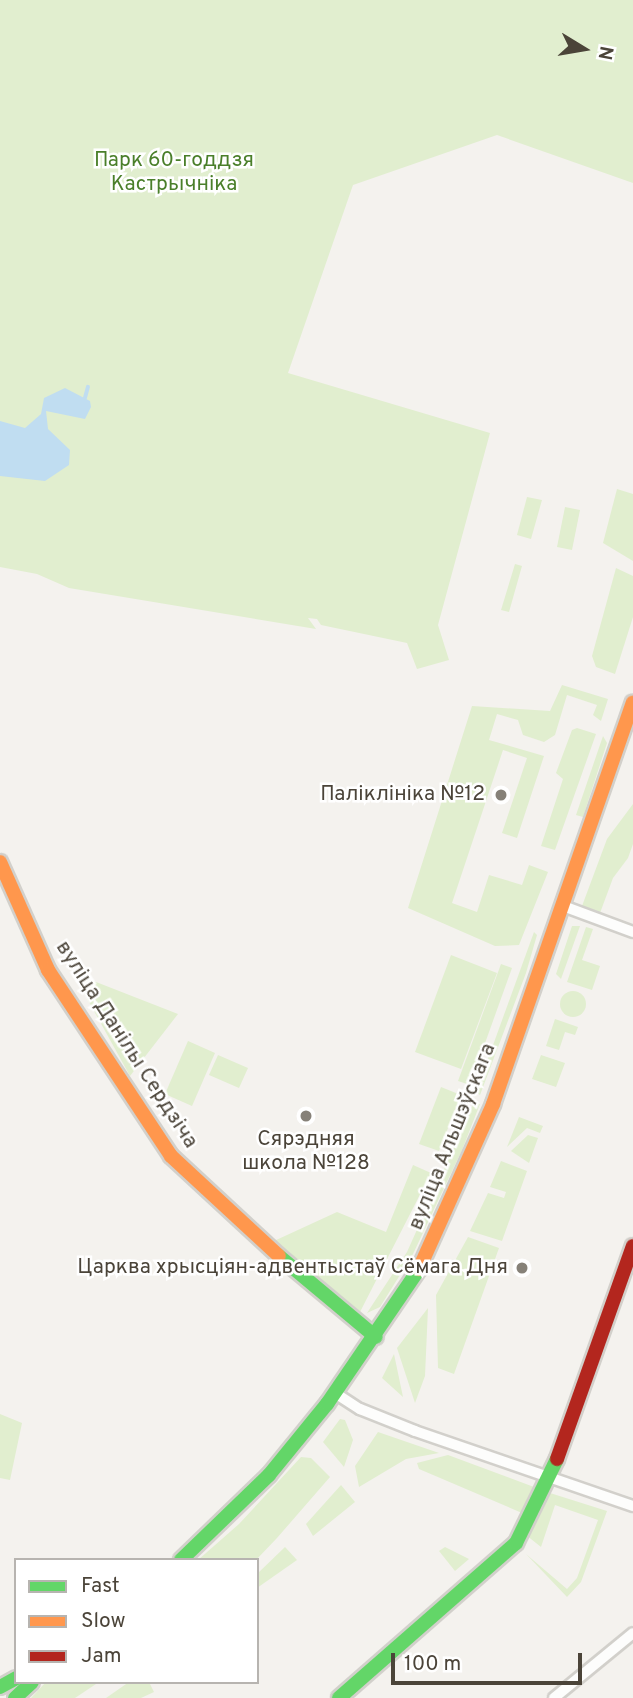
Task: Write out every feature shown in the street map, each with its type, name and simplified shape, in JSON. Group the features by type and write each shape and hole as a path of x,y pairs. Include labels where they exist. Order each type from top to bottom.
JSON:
{"street":[{"name":"вуліца Альшэўскага","path":"183,1558 269,1475 376,1337 416,1273 463,1180 633,703"},
{"name":"вуліца Данілы Сердзіча","path":"0,862 48,970 171,1156 264,1244 376,1337"},
{"path":"562,906 633,932"},
{"path":"339,1698 501,1561 516,1543 551,1477 633,1245"},
{"path":"335,1393 371,1414 633,1506"},
{"path":"554,1698 633,1633"},
{"path":"15,1698 30,1684"}],"green space":[{"name":"Парк 60-годдзя Кастрычніка","path":"0,0 633,0 633,183 497,135 353,185 288,373 490,433 438,625 449,660 417,669 407,643 321,625 317,619 308,618 316,629 69,588 37,574 0,567"},
{"path":"617,489 633,494 633,561 603,543"},
{"path":"527,497 542,500 531,539 517,535"},
{"path":"565,507 580,510 572,550 557,547"},
{"path":"515,564 522,566 509,612 501,610"},
{"path":"616,568 633,576 633,617 615,674 596,667 592,656"},
{"path":"562,685 608,699 601,721 593,715 597,705 567,695 555,735 544,742 523,735 518,720 497,714 489,740 544,756 517,838 502,833 527,758 503,750 452,903 477,912 489,875 522,885 529,865 548,872 519,945 495,946 408,908 472,706 550,711"},
{"path":"577,728 596,734 555,850 541,846 563,779 556,773 572,730"},
{"path":"603,736 607,743 583,817 576,815"},
{"path":"633,804 633,844 628,858 613,878 600,913 582,906 607,839"},
{"path":"572,926 580,926 561,979 556,974"},
{"path":"586,927 593,929 582,960 600,966 592,990 567,982"},
{"path":"534,932 537,935 526,973 480,1095 476,1092"},
{"path":"451,955 497,973 461,1069 415,1052"},
{"path":"501,964 512,968 470,1085 458,1081"},
{"path":"73,973 178,1014 130,1076"},
{"path":"573,991 582,995 586,1004 582,1013 573,1017 564,1013 560,1004 564,995"},
{"path":"555,1019 578,1027 575,1035 565,1032 559,1050 546,1046"},
{"path":"188,1041 215,1053 192,1106 165,1094"},
{"path":"218,1055 248,1068 239,1088 209,1075"},
{"path":"541,1055 565,1063 556,1087 532,1079"},
{"path":"441,1087 461,1095 439,1151 419,1144"},
{"path":"474,1102 480,1104 462,1150 413,1254 380,1307 367,1313 407,1252"},
{"path":"519,1117 543,1126 540,1133 527,1128 507,1147"},
{"path":"528,1135 538,1138 529,1163 511,1151"},
{"path":"501,1161 527,1171 502,1241 470,1231 488,1193 504,1198 506,1192 490,1187"},
{"path":"413,1165 431,1173 360,1312 274,1241 337,1212 386,1232"},
{"path":"468,1237 499,1248 454,1374 438,1368 436,1295"},
{"path":"428,1308 425,1376 415,1403 397,1348"},
{"path":"394,1354 403,1397 382,1378"},
{"path":"0,1414 22,1423 10,1480 0,1478"},
{"path":"340,1419 345,1420 353,1440 344,1467 323,1442"},
{"path":"378,1432 439,1453 406,1459 359,1487 355,1466"},
{"path":"448,1455 534,1487 522,1513 419,1469 417,1463"},
{"path":"301,1457 311,1458 330,1477 258,1558 200,1558 239,1524"},
{"path":"341,1485 355,1502 313,1536 306,1524"},
{"path":"550,1493 607,1511 581,1582 567,1597 526,1554 567,1589 577,1578 598,1520 555,1505 541,1547 526,1535"},
{"path":"285,1547 297,1560 259,1587 259,1572"},
{"path":"445,1547 469,1559 455,1571 439,1551"},
{"path":"44,1684 96,1684 75,1698 31,1698"},
{"path":"126,1684 150,1684 154,1692 141,1698 106,1698"}],"water":[{"path":"65,388 90,401 91,407 85,419 46,411 48,429 70,450 69,465 45,481 0,476 0,421 25,428 41,414 44,398"}],"waterway":[{"path":"85,398 88,387"}],"traffic: fast":[{"path":"279,1256 376,1337"},
{"path":"183,1558 269,1475 327,1404 419,1269"},
{"path":"339,1698 516,1543 557,1459"},
{"path":"0,1687 14,1679"},
{"path":"15,1698 30,1684"}],"traffic: slow":[{"path":"419,1269 493,1104 633,703"},
{"path":"0,862 48,970 171,1156 279,1256"}],"traffic: jam":[{"path":"557,1459 633,1246"}],"place":[{"name":"Паліклініка №12","path":"501,795"},
{"name":"Сярэдняя школа №128","path":"306,1116"},
{"name":"Царква хрысціян-адвентыстаў Сёмага Дня","path":"522,1268"}]}
